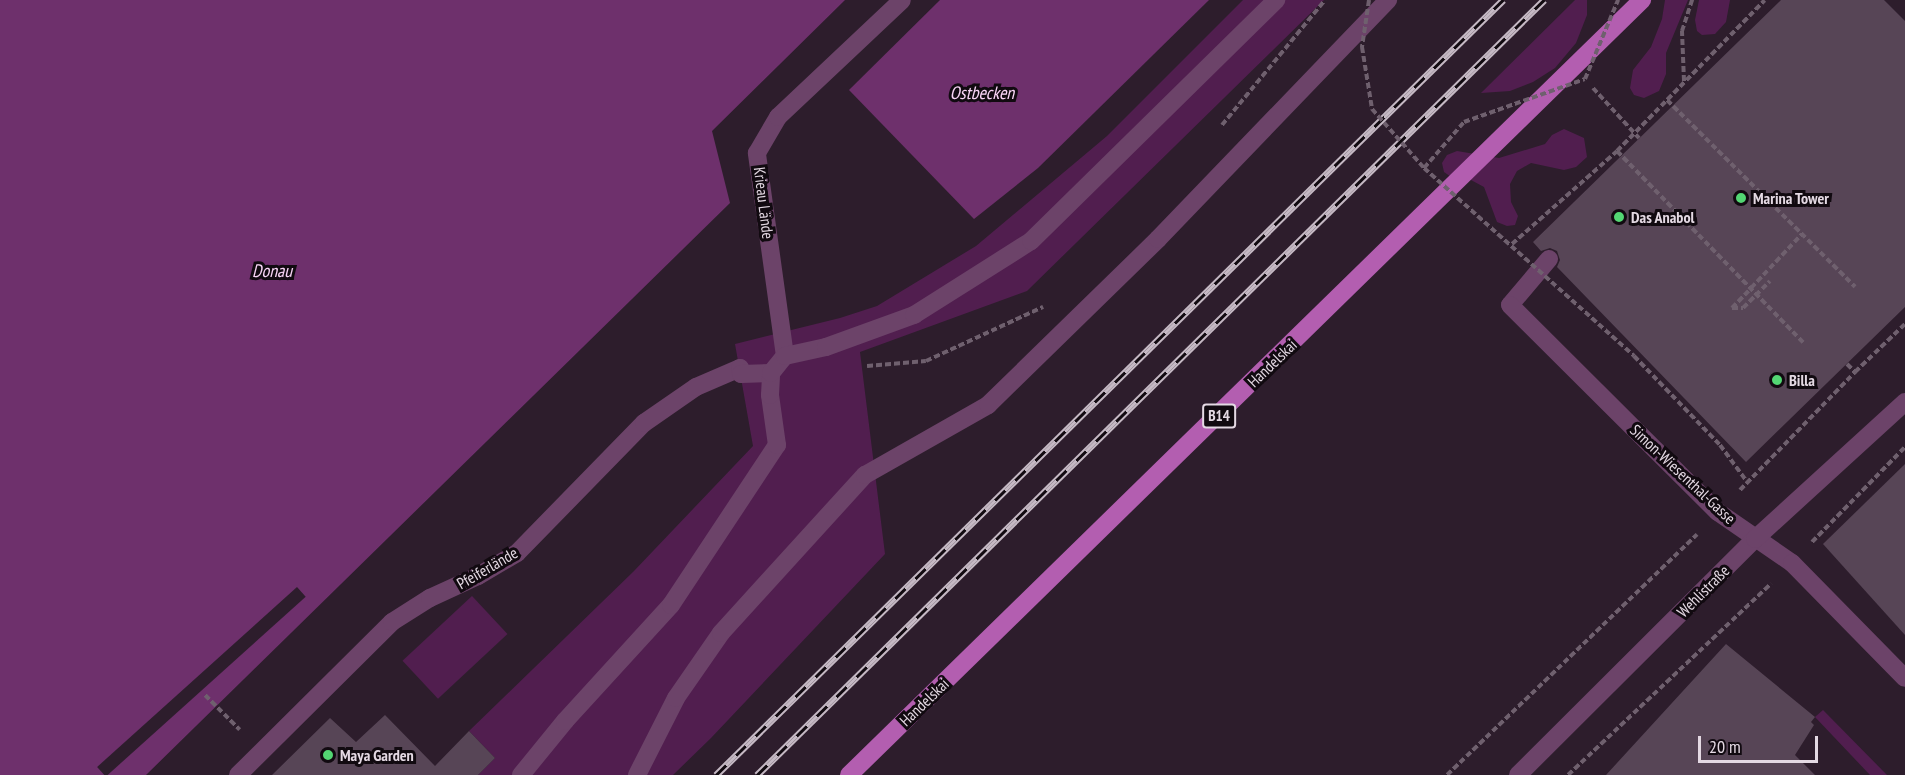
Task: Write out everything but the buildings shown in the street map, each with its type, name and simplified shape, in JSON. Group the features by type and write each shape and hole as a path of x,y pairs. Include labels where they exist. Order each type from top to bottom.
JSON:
{"main road":[{"name":"Handelskai","path":"849,775 1642,0"}],"street":[{"name":"Krieau Lände","path":"785,356 757,153 778,117 902,0"},
{"path":"521,775 565,721 671,605 777,445 770,395 771,373 785,356 826,347 914,315 1031,241 1276,0"},
{"path":"637,775 676,698 722,633 865,475 988,405 1158,239 1389,0"},
{"name":"Simon-Wiesenthal-Gasse","path":"1549,259 1510,305 1718,512 1792,563 1905,678"},
{"name":"Pfeiferlände","path":"238,775 392,622 430,598 478,576 517,553 644,423 696,387 740,368 741,374 771,373"},
{"name":"Wehlistraße","path":"1518,775 1755,539 1901,405"}],"path":[{"path":"1217,130 1324,0"},
{"path":"1369,0 1362,47 1372,109 1424,168 1512,244 1634,356 1720,445 1748,483 1855,372 1905,324"},
{"path":"1424,168 1464,122 1585,79 1618,0"},
{"path":"1684,82 1682,31 1692,0"},
{"path":"1512,244 1617,151 1765,0"},
{"path":"1585,79 1639,138"},
{"path":"1667,100 1855,287"},
{"path":"1617,151 1803,342"},
{"path":"1770,281 1743,308 1732,308 1802,234"},
{"path":"926,361 1045,306"},
{"path":"1847,364 1855,372"},
{"path":"1811,543 1905,447"},
{"path":"1447,775 1701,530"},
{"path":"1568,775 1771,584"},
{"path":"205,695 262,752"}],"shaded area":[{"path":"1243,0 1324,0 1027,291 860,352 885,554 711,738 673,775 478,775 495,758 469,731 634,571 753,446 735,344 840,318 877,306 976,246 1107,136"},
{"path":"1575,0 1587,0 1587,15 1576,43 1555,68 1533,82 1510,91 1481,93"},
{"path":"1665,0 1688,0 1666,53 1666,74 1659,91 1644,98 1634,95 1630,88 1633,70 1651,47 1662,19"},
{"path":"1699,0 1730,0 1726,22 1715,34 1702,35 1697,31 1695,20"},
{"path":"1564,129 1584,138 1587,157 1576,167 1564,170 1531,163 1517,171 1510,184 1511,202 1518,216 1515,225 1507,226 1497,222 1484,187 1471,180 1454,179 1444,172 1442,163 1447,155 1457,151 1499,158 1545,144 1552,135"},
{"path":"472,596 507,634 438,699 403,661"},
{"path":"1823,710 1887,775 1870,775 1815,717"}],"water":[{"name":"Donau","path":"0,0 845,0 712,131 730,203 146,775 0,775"},
{"name":"Ostbecken","path":"940,0 1209,0 1038,168 974,219 849,90"}],"pier":[{"path":"297,587 306,597 108,775 104,775 97,767"}],"railway":[{"path":"716,775 1503,0"},
{"path":"757,775 1544,0"}],"place":[{"name":"Marina Tower","path":"1741,198"},
{"name":"Das Anabol","path":"1619,217"},
{"name":"Billa","path":"1777,380"},
{"name":"Maya Garden","path":"328,755"}]}
